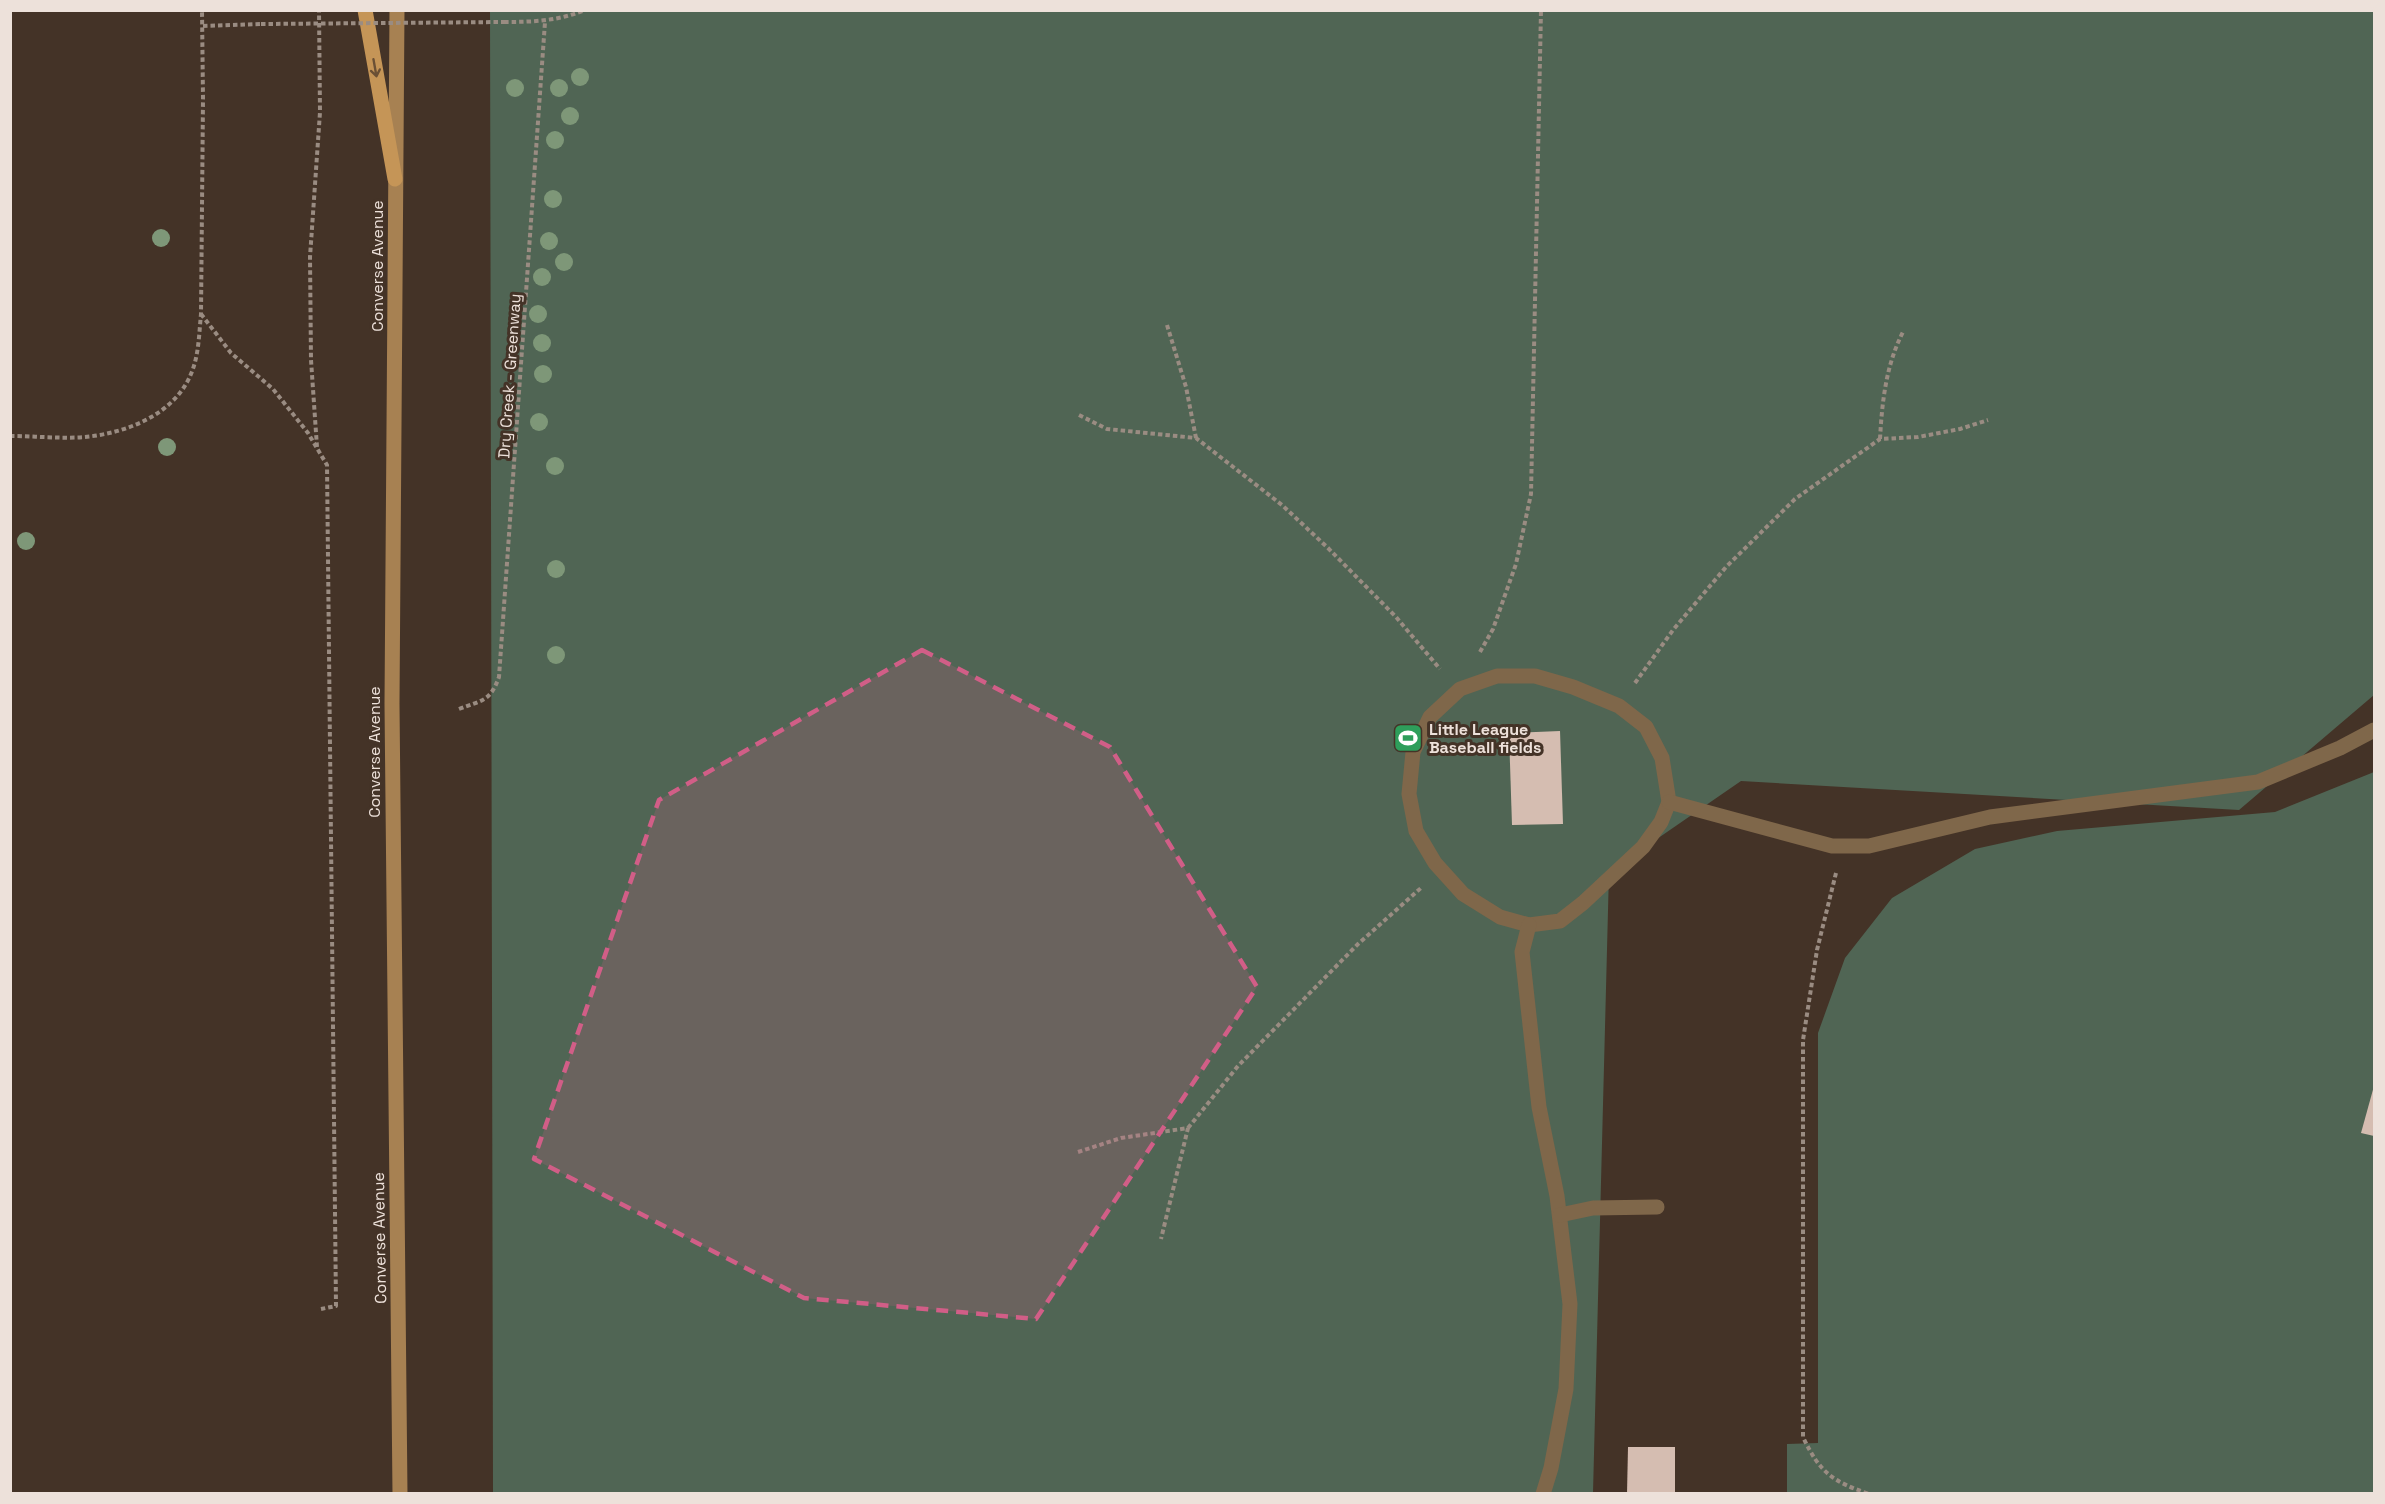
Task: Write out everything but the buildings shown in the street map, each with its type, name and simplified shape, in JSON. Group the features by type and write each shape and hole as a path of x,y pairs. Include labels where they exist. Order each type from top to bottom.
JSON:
{"main road":[{"path":"365,10 395,179"},
{"name":"Converse Avenue","path":"397,10 392,704 400,1494"}],"lane":[{"path":"1497,676 1535,676 1573,687 1618,705 1646,727 1662,758 1669,802 1661,822 1643,847 1583,903 1560,921 1529,925 1500,917 1463,894 1435,863 1416,831 1409,794 1413,752 1430,717 1460,689 1475,684 1497,676"},
{"path":"1669,802 1832,846 1869,846 1990,817 2258,782 2340,748 2374,730"},
{"path":"1529,925 1522,952 1539,1107 1560,1215 1570,1304 1566,1389 1551,1468 1543,1494"},
{"path":"1560,1215 1593,1208 1657,1207"}],"path":[{"path":"10,436 84,437 123,429 158,412 173,401 184,388 192,372 198,350 201,314 202,10"},
{"path":"317,448 311,360 310,257 320,112 319,10"},
{"path":"203,26 545,22 566,18 585,10"},
{"path":"1475,684 1480,651 1493,629 1516,564 1531,494 1541,10"},
{"name":"Dry Creek - Greenway","path":"459,709 486,700 494,692 500,677 545,22"},
{"path":"201,314 231,353 273,388 327,465 336,1306 321,1309"},
{"path":"1167,325 1186,387 1196,438"},
{"path":"1880,439 1886,381 1896,346 1903,332"},
{"path":"1079,415 1107,429 1196,438 1282,506 1328,548 1396,617 1460,689"},
{"path":"1618,705 1673,630 1726,567 1795,499 1880,439 1917,437 1960,429 1988,420"},
{"path":"1841,846 1817,950 1803,1040 1803,1437 1815,1461 1839,1483 1869,1494"},
{"path":"1161,1239 1188,1128 1238,1066 1358,944 1443,872"},
{"path":"1078,1152 1121,1137 1188,1128"}],"highlighted area":[{"path":"922,650 1110,747 1257,987 1036,1319 804,1298 534,1159 659,800"}],"green space":[{"name":"Little League Baseball fields","path":"490,11 2374,11 2374,695 2239,810 1741,781 1609,872 1593,1493 493,1493"},
{"path":"2374,772 2374,1493 1787,1494 1787,1444 1818,1443 1818,1033 1845,958 1892,898 1975,849 2057,831 2275,812"}],"place":[{"name":"Little League Baseball fields","path":"1408,738"}]}
